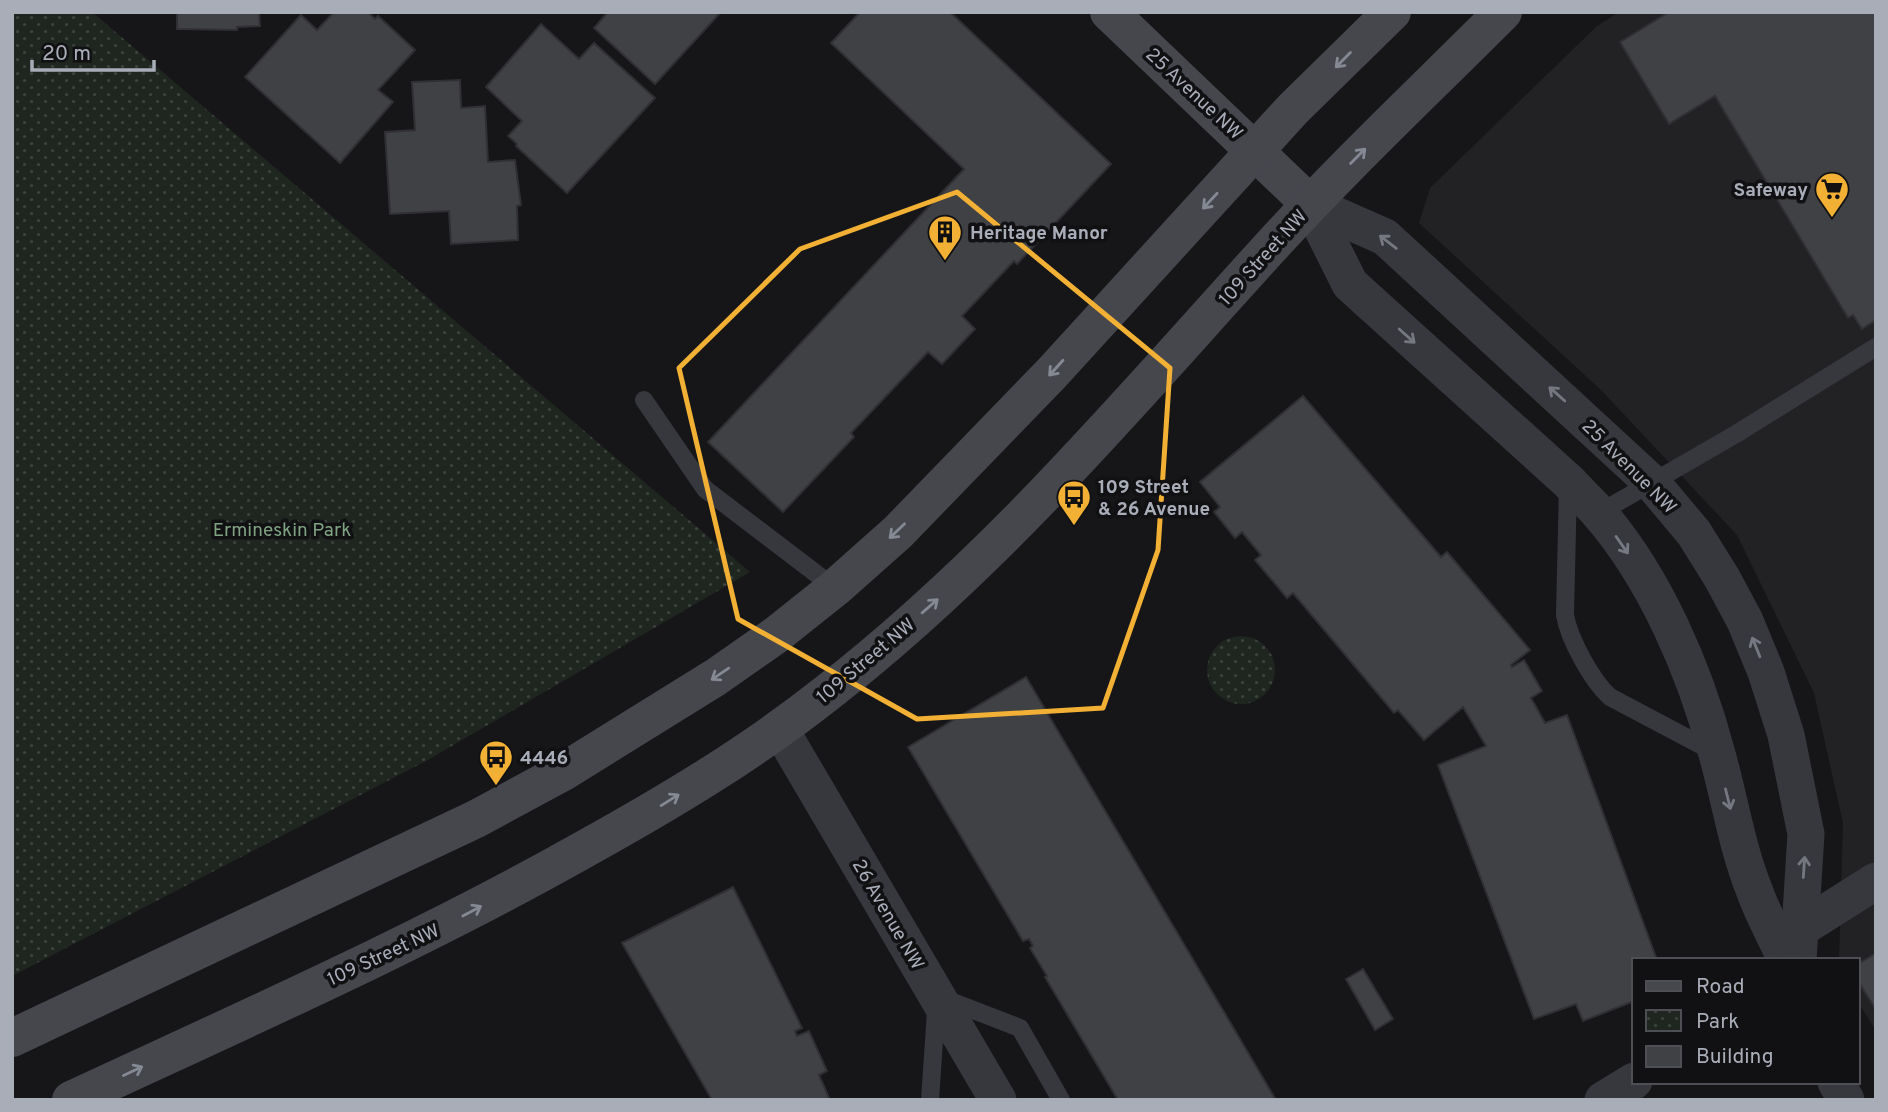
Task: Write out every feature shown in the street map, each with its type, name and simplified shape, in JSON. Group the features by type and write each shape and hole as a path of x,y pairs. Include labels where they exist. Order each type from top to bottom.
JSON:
{"street":[{"name":"25 Avenue NW","path":"1108,12 1310,204 1350,284 1569,482 1599,513 1635,563 1669,625 1691,674 1717,753 1755,893 1789,952"},
{"path":"12,1038 476,819 563,772 716,677 776,635 835,588 898,532 980,448 1293,109 1392,12"},
{"name":"109 Street NW","path":"71,1100 469,913 647,814 739,758 780,729 886,645 1006,536 1086,453 1310,204 1503,12"},
{"name":"25 Avenue NW","path":"1310,204 1384,237 1652,482 1694,533 1745,621 1766,672 1786,735 1806,834 1789,952"},
{"name":"26 Avenue NW","path":"780,729 998,1100"},
{"path":"1789,952 1876,881"},
{"path":"1603,1100 1632,1082"},
{"path":"1837,1084 1846,1100"}],"lane":[{"path":"1599,513 1736,434 1876,348"},
{"path":"644,400 705,489 835,588"},
{"path":"1569,482 1565,615 1567,630 1601,689 1610,697 1717,753"},
{"path":"930,1100 937,996 1020,1028 1061,1100"}],"highlighted area":[{"path":"957,192 1170,368 1158,550 1103,708 917,719 738,619 679,368 800,249"}],"shaded area":[{"path":"1619,12 1876,12 1876,1031 1860,1005 1860,958 1839,958 1843,823 1814,693 1737,535 1601,390 1419,223 1430,188 1597,26"}],"green space":[{"name":"Ermineskin Park","path":"12,12 92,12 750,572 426,761 12,976"},
{"path":"1241,636 1254,639 1265,646 1272,657 1275,670 1272,683 1265,694 1254,701 1241,704 1228,701 1217,694 1210,683 1207,670 1210,657 1217,646 1228,639"}],"building":[{"path":"177,12 259,12 260,26 237,27 237,30 177,29"},
{"path":"334,12 368,12 375,19 378,16 415,50 378,90 393,102 340,163 245,77 301,15 317,30"},
{"path":"608,12 721,12 655,84 594,28"},
{"name":"Heritage Manor","path":"860,12 950,12 1111,164 1017,264 1014,261 962,316 975,329 942,364 928,352 851,433 854,437 783,512 708,442 964,169 831,43"},
{"name":"Safeway","path":"1669,12 1876,12 1876,320 1862,329 1853,315 1848,318 1715,96 1669,124 1620,42"},
{"path":"541,24 579,59 594,43 655,98 567,193 508,136 522,121 486,87"},
{"path":"460,80 461,108 485,106 488,162 515,160 521,205 517,206 518,240 451,244 449,211 390,214 385,132 415,130 412,82"},
{"path":"1303,396 1441,557 1447,552 1530,650 1511,665 1512,667 1524,660 1542,691 1531,698 1545,723 1567,715 1656,958 1632,958 1632,1002 1583,1021 1576,1004 1534,1019 1438,765 1486,746 1463,707 1424,740 1398,710 1394,713 1293,593 1287,598 1255,560 1261,555 1242,532 1235,538 1214,512 1220,507 1200,482"},
{"path":"1026,677 1276,1100 1118,1100 1045,977 1047,976 1030,948 1033,946 1029,939 1023,941 908,747"},
{"path":"733,887 802,1028 795,1031 797,1036 809,1031 827,1071 819,1075 830,1100 712,1100 622,943"},
{"path":"1876,953 1876,1010 1860,984 1860,963"},
{"path":"1363,969 1393,1019 1375,1030 1346,979"}],"place":[{"name":"Safeway","path":"1832,219"},
{"name":"Heritage Manor","path":"945,262"},
{"name":"109 Street & 26 Avenue","path":"1074,527"},
{"name":"4446","path":"496,787"}]}
